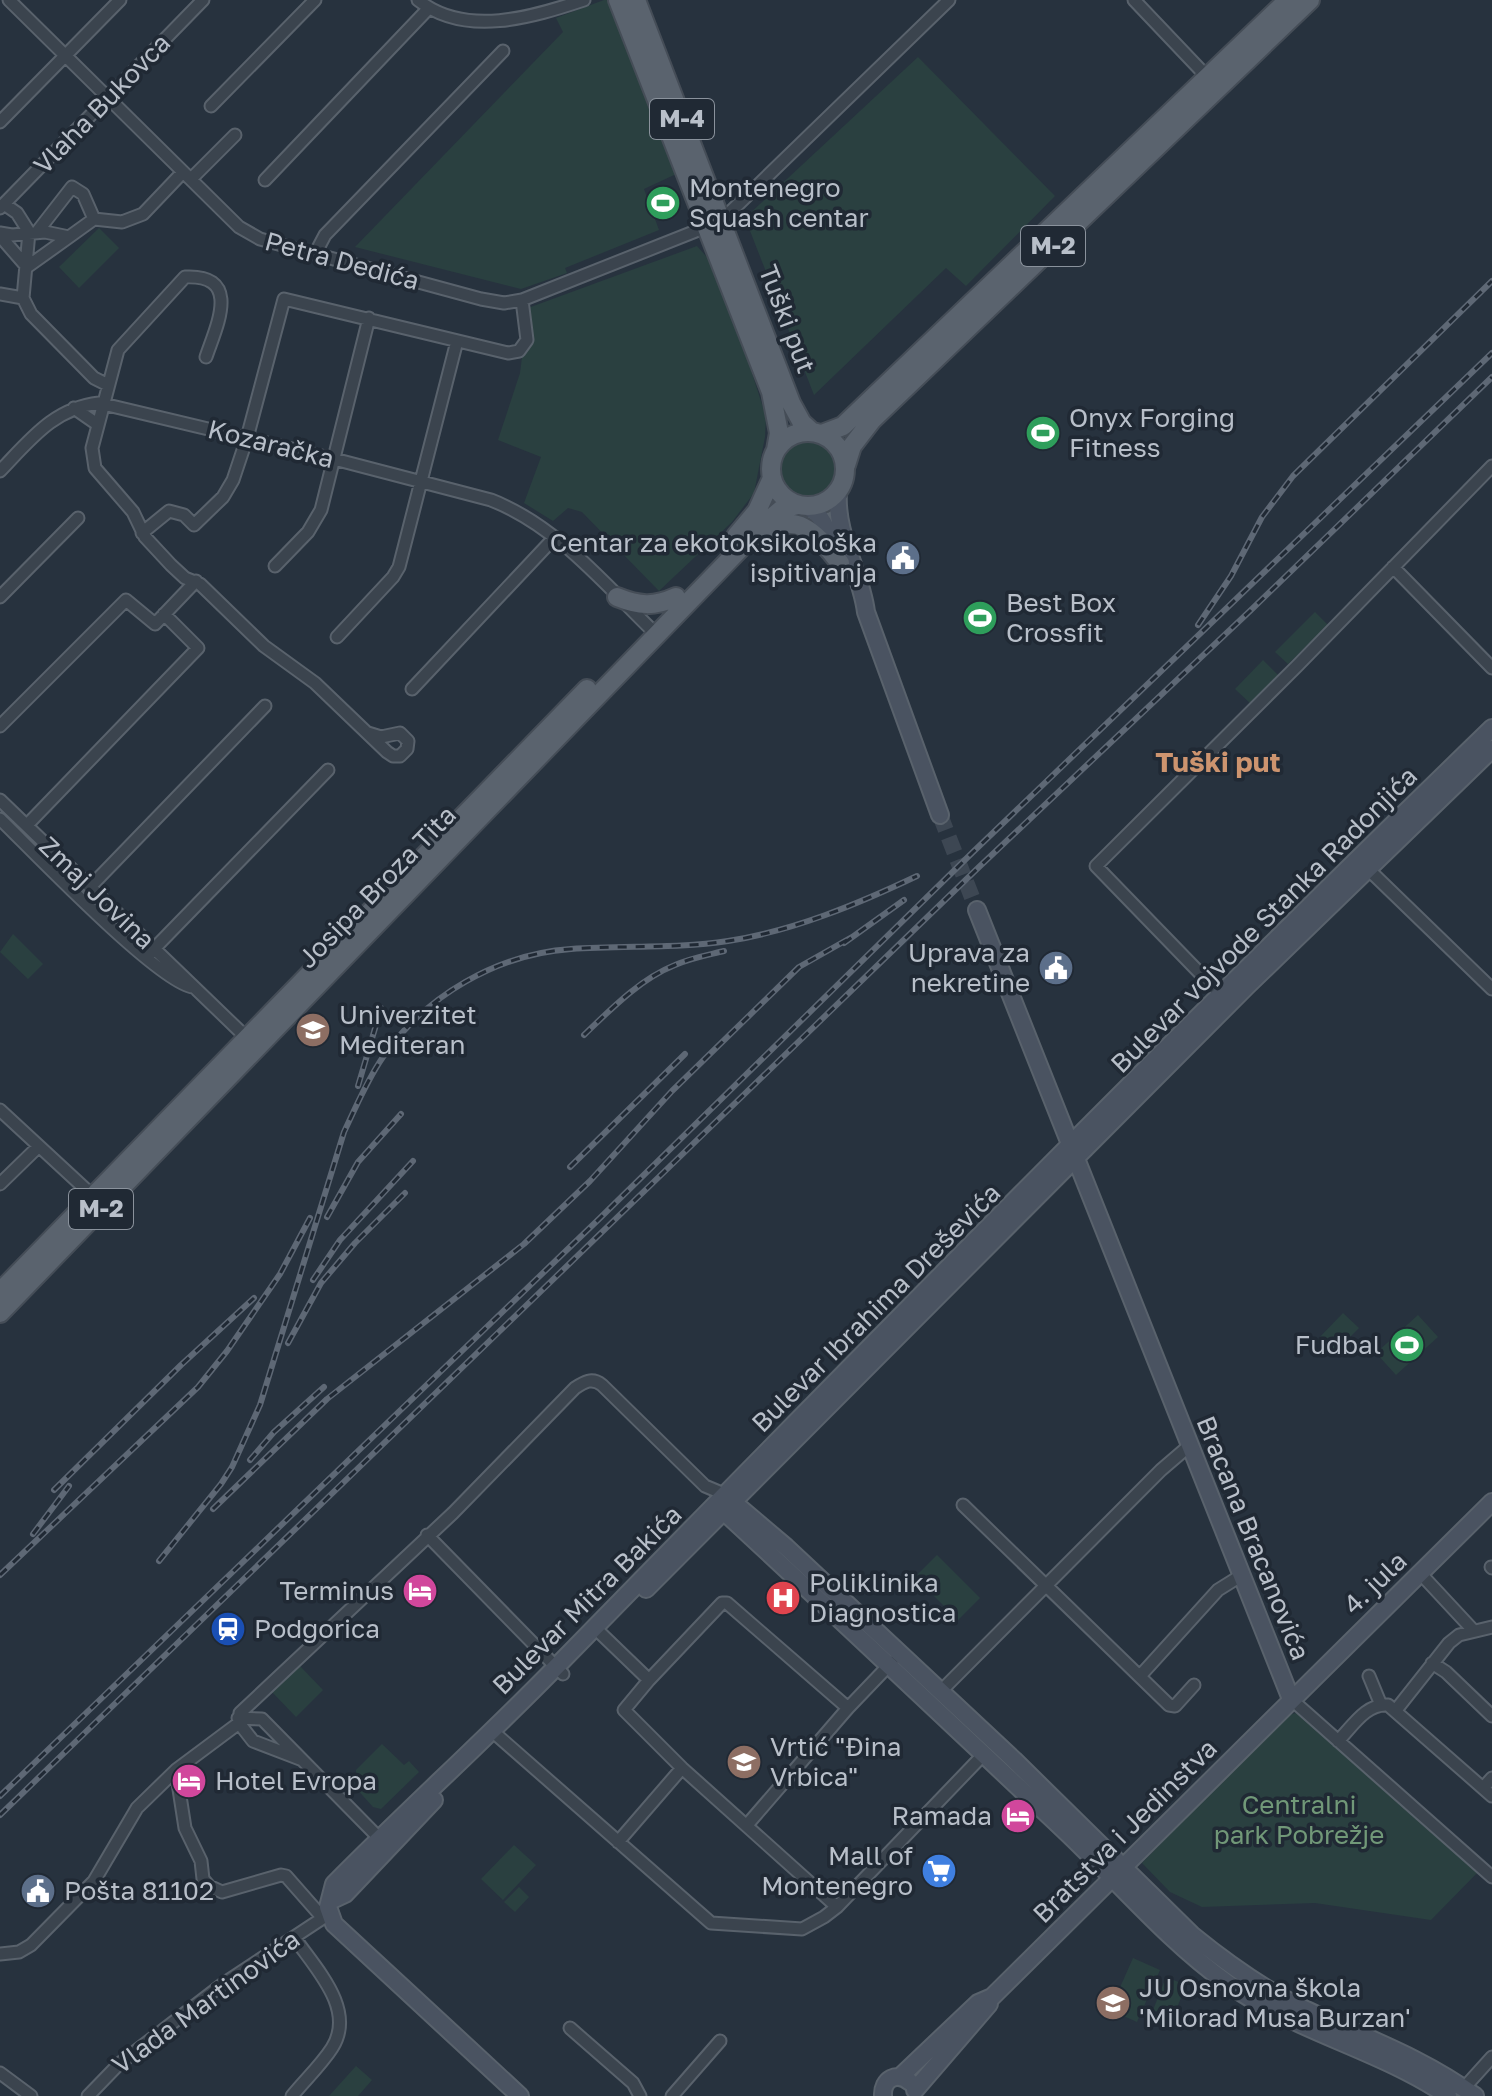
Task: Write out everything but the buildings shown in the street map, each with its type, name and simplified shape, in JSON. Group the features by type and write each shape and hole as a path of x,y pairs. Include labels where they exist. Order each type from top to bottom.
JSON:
{"main road":[{"name":"M-4","path":"618,0 713,224"},
{"name":"M-4","path":"636,0 713,224"},
{"name":"M-2","path":"1213,82 1288,0"},
{"name":"M-2","path":"772,478 771,468 776,450 791,436 841,428 980,306 1213,82 1310,0"},
{"name":"Tuški put","path":"713,224 744,328 775,402 779,433 776,450"},
{"name":"Tuški put","path":"713,224 791,403 802,423 817,433"},
{"name":"M-2","path":"802,506 828,501 838,492 846,474 852,446 872,420 980,306"},
{"path":"817,433 838,446 846,465"},
{"path":"772,478 781,495 802,506"},
{"name":"Josipa Broza Tita","path":"652,631 676,597 750,522 772,478"},
{"name":"Josipa Broza Tita","path":"0,1313 252,1043 652,631 782,509 802,506"},
{"path":"732,558 774,528 793,524 808,528 840,563"},
{"path":"617,597 646,605 676,597"},
{"name":"Josipa Broza Tita","path":"0,1292 93,1196 252,1043"}],"street":[{"name":"Petra Dedića","path":"9,0 251,236 504,303 522,300 713,224"},
{"path":"0,122 120,0"},
{"name":"Vlaha Bukovca","path":"2,206 203,0"},
{"path":"211,106 315,0"},
{"path":"418,0 429,8 462,18 498,20 534,16 584,0"},
{"path":"713,224 949,0"},
{"path":"1134,0 1213,82"},
{"path":"265,180 429,8"},
{"path":"315,254 325,235 503,51"},
{"path":"27,267 94,219 122,222 143,214 235,135"},
{"path":"94,219 83,194 72,187 33,232 23,298 31,314 94,378 108,385"},
{"path":"2,206 17,213 33,232"},
{"path":"0,234 33,232 69,237"},
{"path":"0,234 27,267"},
{"path":"206,357 223,309 220,293 202,279 185,277 121,345 97,424 92,448 95,468 133,512 142,533 180,574 196,581 264,646 315,683 368,733"},
{"path":"0,294 23,298"},
{"path":"142,533 169,511 184,515 194,525 229,489 247,438 284,299 508,353 519,351 527,340 522,300"},
{"path":"275,566 316,522 369,318"},
{"path":"337,637 396,573 457,341"},
{"name":"Kozaračka","path":"0,471 47,423 74,408 103,403 334,459 514,509 555,537 652,631"},
{"path":"74,408 97,424"},
{"path":"1225,1000 1096,866 1492,466"},
{"path":"838,492 841,533 864,594 866,612 940,815"},
{"path":"802,506 819,515 854,595 866,612"},
{"path":"0,597 78,518"},
{"path":"412,689 555,537"},
{"path":"1393,567 1492,668"},
{"path":"0,726 126,600 155,624 196,581"},
{"path":"27,825 198,648 164,614"},
{"path":"90,887 265,706"},
{"name":"Bulevar vojvode Stanka Radonjića","path":"1073,1152 1492,728"},
{"name":"Bulevar vojvode Stanka Radonjića","path":"1225,1000 1492,749"},
{"path":"150,952 328,770"},
{"name":"Zmaj Jovina","path":"0,800 90,887 150,952"},
{"name":"Zmaj Jovina","path":"0,819 194,987 252,1043"},
{"path":"1367,868 1492,989"},
{"name":"Bracana Bracanovića","path":"977,910 1291,1699 1492,1877"},
{"path":"0,1110 93,1196"},
{"path":"0,1184 39,1146"},
{"name":"Bulevar Ibrahima Dreševića","path":"724,1503 1073,1152"},
{"path":"300,1759 253,1741 239,1721 240,1713 453,1513 585,1381 599,1382 705,1486 894,1659 983,1755 1192,1935 1253,1980 1295,2005 1426,2064 1466,2093 1492,2057"},
{"path":"940,1692 1161,1470 1189,1446"},
{"name":"4. jula","path":"1291,1699 1492,1502"},
{"name":"Bulevar Mitra Bakića","path":"327,1911 334,1884 384,1843 724,1503"},
{"path":"963,1505 1172,1706 1194,1685"},
{"path":"427,1535 560,1670"},
{"path":"1420,1573 1473,1630"},
{"path":"1140,1676 1218,1590 1242,1575"},
{"path":"848,1708 727,1603 722,1603 625,1706 625,1714 837,1907 983,1755"},
{"path":"598,1630 649,1680"},
{"path":"1396,1710 1432,1663 1459,1635 1473,1630 1491,1630"},
{"path":"894,1659 940,1692 1014,1760 1181,1947 1229,1985 1287,2019 1407,2071 1448,2096"},
{"path":"747,1825 894,1659"},
{"path":"1432,1663 1446,1672 1492,1716"},
{"path":"1369,1676 1381,1705"},
{"path":"258,1695 262,1719 384,1843"},
{"name":"Bratstva i Jedinstva","path":"914,2093 987,2009 994,1995 1291,1699"},
{"path":"1338,1741 1367,1711 1381,1705 1396,1710 1487,1792 1492,1778"},
{"path":"0,1954 19,1952 31,1945 77,1900 103,1868 137,1808 176,1770 239,1721 262,1719"},
{"name":"Bulevar Mitra Bakića","path":"495,1734 711,1923 802,1929 837,1907"},
{"path":"618,1842 682,1768"},
{"path":"176,1770 185,1828 201,1861 203,1879 209,1886 222,1892 286,1876 327,1911 334,1924 520,2096"},
{"name":"Vlada Martinovića","path":"88,2096 119,2064 327,1911"},
{"path":"292,2096 331,2049 340,2023 333,1994 294,1937"},
{"name":"Bratstva i Jedinstva","path":"883,2096 887,2081 901,2076 978,2003 994,1995"},
{"path":"570,2028 633,2083 640,2096"},
{"path":"672,2096 720,2041"},
{"path":"0,2073 31,2096"},
{"path":"901,2076 910,2081 914,2093"}],"green space":[{"path":"604,0 617,0 687,169 644,189 659,230 565,268 567,273 521,289 355,247 563,32 556,18"},
{"path":"918,57 1055,196 966,286 946,268 814,395 745,218"},
{"path":"99,228 119,248 79,288 59,267"},
{"path":"697,246 713,264 738,329 766,417 765,437 754,493 732,522 659,591 582,512 568,508 553,521 524,503 541,457 498,440 520,373 528,308"},
{"path":"809,439 820,441 830,448 837,458 837,480 830,490 820,497 809,499 798,497 788,490 781,480 779,469 781,458 788,448 798,441"},
{"path":"1315,612 1328,625 1288,664 1275,652"},
{"path":"1263,660 1279,676 1252,705 1235,689"},
{"path":"13,934 43,964 28,979 0,952"},
{"path":"1343,1313 1359,1328 1330,1357 1315,1342"},
{"name":"Fudbal","path":"1418,1315 1438,1337 1396,1375 1376,1353"},
{"path":"937,1555 980,1598 958,1620 915,1577"},
{"path":"299,1665 323,1690 296,1717 272,1692"},
{"name":"Centralni park Pobrežje","path":"1296,1713 1307,1717 1479,1871 1431,1920 1315,1903 1202,1907 1170,1892 1142,1863 1286,1716"},
{"path":"382,1744 404,1765 409,1761 419,1772 381,1809 373,1807 355,1787 356,1770"},
{"path":"514,1845 536,1865 503,1900 481,1879"},
{"path":"519,1887 529,1897 515,1912 504,1902"},
{"path":"1133,1958 1160,1970 1137,2022 1110,2010"},
{"path":"1166,1977 1186,1985 1173,2018 1153,2010"},
{"path":"356,2066 372,2080 358,2096 329,2096"}],"tunnel":[{"path":"940,815 977,910"}],"railway":[{"path":"1198,625 1231,576 1262,517 1293,476 1492,281"},
{"path":"0,1796 1492,353"},
{"path":"0,1815 979,867 1492,377"},
{"path":"159,1561 232,1467 260,1405 344,1132 377,1066 420,1015 465,982 516,959 571,949 728,941 777,931 872,897 917,876"},
{"path":"844,943 904,900"},
{"path":"213,1509 327,1399 524,1244 590,1181 672,1091 799,967 852,937"},
{"path":"584,1035 650,978 681,963 724,951"},
{"path":"358,1086 381,1008"},
{"path":"570,1167 685,1054"},
{"path":"327,1217 358,1162 401,1114"},
{"path":"313,1280 340,1240 413,1161"},
{"path":"288,1343 321,1283 355,1243 405,1193"},
{"path":"0,1575 198,1387 280,1274 310,1218"},
{"path":"54,1490 254,1298"},
{"path":"250,1460 274,1432 324,1387"},
{"path":"33,1534 69,1486"}],"place":[{"name":"Montenegro Squash centar","path":"663,203"},
{"name":"Onyx Forging Fitness","path":"1043,433"},
{"name":"Centar za ekotoksikološka ispitivanja","path":"903,558"},
{"name":"Best Box Crossfit","path":"980,618"},
{"name":"Uprava za nekretine","path":"1056,968"},
{"name":"Univerzitet Mediteran","path":"313,1030"},
{"name":"Fudbal","path":"1407,1345"},
{"name":"Terminus","path":"420,1591"},
{"name":"Poliklinika Diagnostica","path":"783,1598"},
{"name":"Podgorica","path":"228,1629"},
{"name":"Vrtić \"Đina Vrbica\"","path":"744,1762"},
{"name":"Hotel Evropa","path":"189,1781"},
{"name":"Ramada","path":"1018,1816"},
{"name":"Mall of Montenegro","path":"939,1871"},
{"name":"Pošta 81102","path":"38,1891"},
{"name":"JU Osnovna škola 'Milorad Musa Burzan'","path":"1113,2003"}],"district":[{"name":"Tuški put","path":"1218,762"}]}
